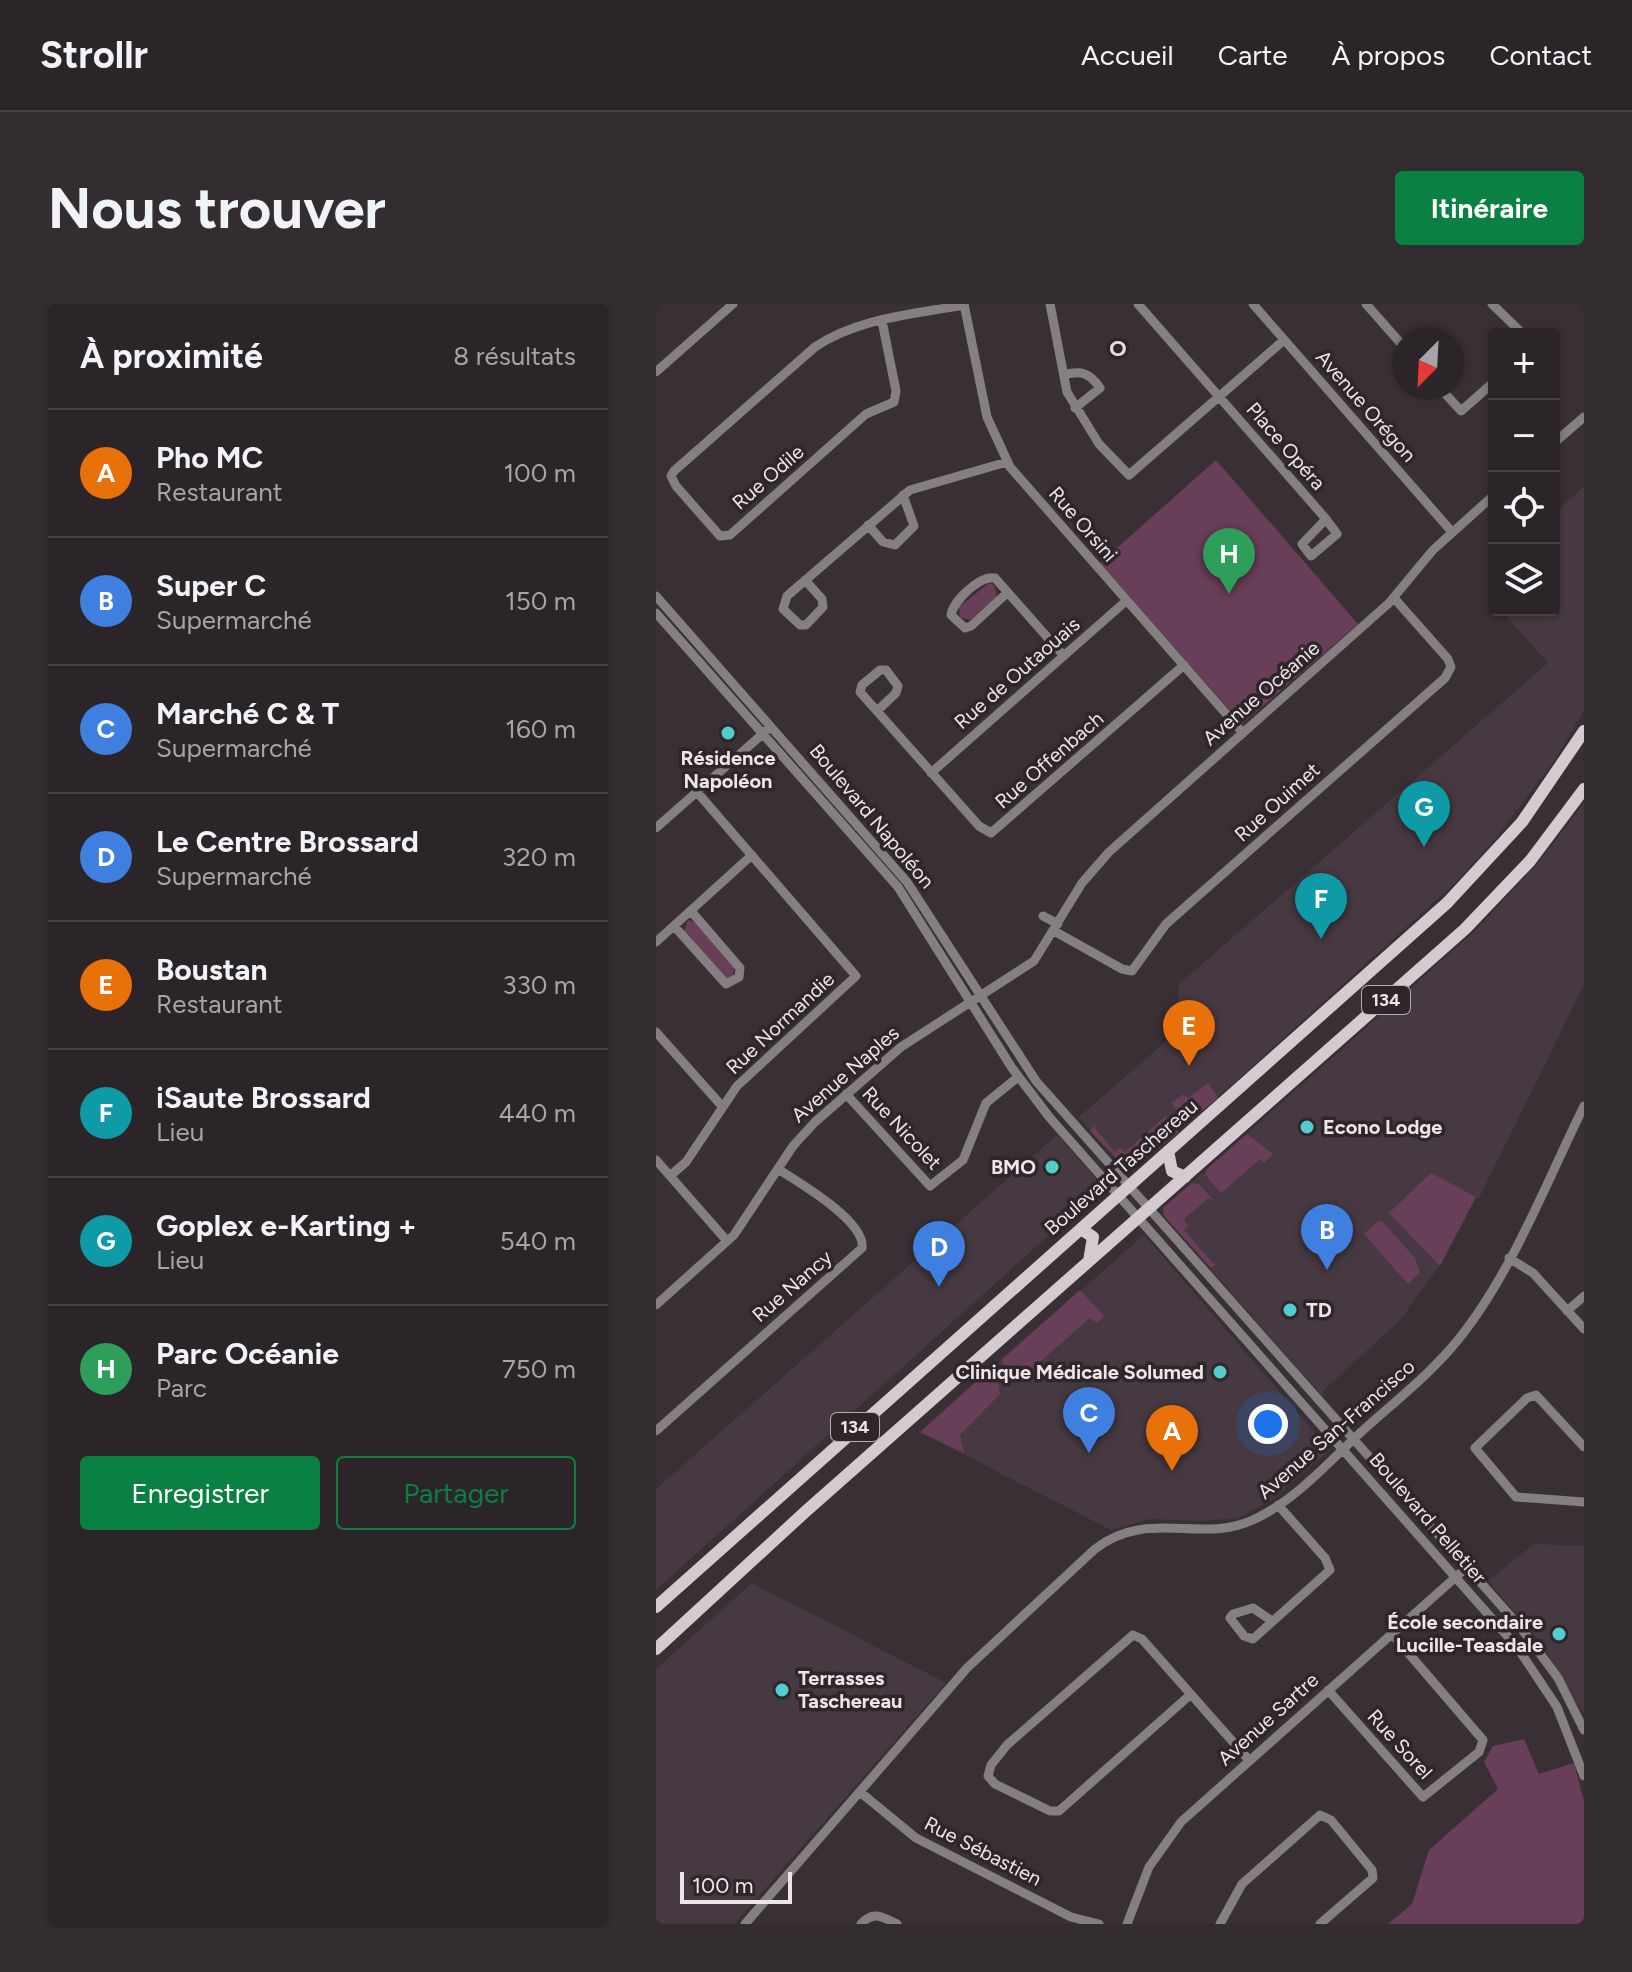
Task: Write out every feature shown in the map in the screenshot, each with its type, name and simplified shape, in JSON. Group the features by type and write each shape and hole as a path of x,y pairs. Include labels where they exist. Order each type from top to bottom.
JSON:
{"main road":[{"name":"Boulevard Taschereau","path":"656,1607 1466,885 1538,800 1584,731"},
{"name":"134","path":"656,1649 1485,910 1540,849 1584,789"},
{"path":"1168,1151 1172,1171 1185,1177"},
{"path":"1081,1229 1093,1237 1089,1261"}],"street":[{"path":"658,367 733,304"},
{"name":"Rue Odile","path":"882,321 896,391 894,402 866,414 730,535 720,536 672,482 674,471 815,347 843,331 882,321 964,304"},
{"name":"Rue Orsini","path":"964,304 987,417 1007,462 1243,733"},
{"path":"1050,304 1064,375 1075,408 1099,444 1129,475 1284,340"},
{"name":"Place Opéra","path":"1138,304 1326,519"},
{"name":"Avenue Orégon","path":"1253,304 1452,532"},
{"path":"1366,304 1392,333"},
{"path":"1492,304 1517,328"},
{"path":"1064,375 1078,371 1089,375 1100,388 1075,408"},
{"path":"1451,400 1461,411 1488,387"},
{"path":"1560,438 1584,417"},
{"path":"805,580 822,599 823,607 806,625 800,625 783,609 783,602 805,580 903,495 931,482 1007,462"},
{"path":"868,525 883,542 895,545 914,526 903,495"},
{"name":"Avenue Océanie","path":"981,997 1034,961 1082,883 1109,852 1394,598 1425,557 1488,500"},
{"path":"1007,593 971,626 965,628 951,615 955,604 988,576 995,578 1063,655"},
{"name":"Boulevard Napoléon","path":"656,596 907,882 1029,1072 1129,1186"},
{"name":"Rue Ouimet","path":"1056,927 1122,969 1132,971 1166,924 1445,678 1451,667 1448,659 1394,598"},
{"name":"Rue de Outaouais","path":"931,773 1126,601"},
{"name":"Boulevard Napoléon","path":"656,613 898,887 1018,1077 1068,1140 1119,1196"},
{"name":"Rue Offenbach","path":"877,711 896,693 898,686 886,670 880,670 862,685 860,692 984,831 997,830 1184,665"},
{"path":"656,828 771,726"},
{"name":"Rue Normandie","path":"670,1176 692,1154 721,1105 755,1067 856,976 697,792"},
{"path":"656,942 752,855"},
{"path":"674,926 726,984 739,977 740,968 691,911"},
{"path":"1043,916 1056,927"},
{"name":"Avenue Naples","path":"656,1305 727,1241 802,1134 901,1047 981,997"},
{"path":"656,1032 721,1105"},
{"name":"Rue Nicolet","path":"846,1094 930,1186 963,1160 986,1103 1018,1077"},
{"name":"Avenue San-Francisco","path":"745,1924 998,1637 1105,1542 1125,1532 1151,1526 1207,1530 1235,1527 1278,1505 1453,1346 1484,1303 1509,1258 1584,1106"},
{"path":"1068,1140 1079,1130"},
{"path":"656,1160 727,1241"},
{"name":"Rue Nancy","path":"656,1431 862,1248 861,1237 834,1206 778,1169"},
{"name":"Boulevard Pelletier","path":"1129,1186 1541,1653 1584,1730"},
{"name":"Boulevard Pelletier","path":"1119,1196 1517,1647 1544,1684 1569,1732 1584,1776"},
{"path":"1509,1258 1533,1273 1584,1329"},
{"path":"1199,1287 1211,1277"},
{"path":"1567,1311 1584,1296"},
{"path":"1278,1376 1289,1366"},
{"path":"1584,1447 1541,1399 1533,1395 1475,1448 1516,1497 1584,1502"},
{"path":"1272,1621 1330,1570 1325,1558 1278,1505"},
{"name":"Avenue Sartre","path":"1127,1924 1142,1882 1168,1837 1249,1760 1467,1567"},
{"name":"Rue Sorel","path":"1328,1690 1423,1797 1479,1752 1483,1740 1392,1634"},
{"path":"1190,1695 1059,1811 1050,1811 1026,1800 995,1784 988,1776 991,1765 1007,1745 1129,1637 1142,1639 1249,1760"},
{"name":"Rue Sébastien","path":"860,1792 916,1838 1071,1917 1099,1924"},
{"path":"1220,1924 1242,1884 1320,1815 1331,1820 1372,1870 1373,1878 1320,1924"},
{"path":"861,1924 868,1917 879,1915 897,1924"}],"shaded area":[{"path":"1216,460 1358,624 1242,724 1100,563"},
{"path":"1584,486 1584,711 1554,761 1492,843 1455,883 1216,1099 1131,1168 1124,1166 1079,1117 1179,1030 1178,985 1548,663 1506,616 1560,616 1560,508"},
{"path":"989,583 994,585 997,596 970,620 960,617 959,607"},
{"path":"1584,803 1584,985 1479,1198 1476,1197 1439,1266 1401,1319 1323,1391 1323,1397 1166,1218 1163,1208 1475,931 1537,864"},
{"path":"688,920 695,922 734,967 733,977 725,978 684,931"},
{"path":"1208,1083 1218,1098 1187,1123 1171,1103 1184,1094 1188,1098"},
{"path":"1166,1116 1179,1132 1129,1172 1090,1131 1097,1122 1095,1128 1115,1152 1120,1147 1125,1152"},
{"path":"1247,1134 1273,1154 1264,1163 1260,1159 1221,1193 1206,1176 1206,1170"},
{"path":"1057,1135 1103,1186 656,1590 656,1489"},
{"path":"1431,1173 1476,1197 1440,1266 1389,1213"},
{"path":"1192,1183 1200,1185 1214,1201 1209,1198 1184,1219 1188,1226 1184,1230 1214,1264 1220,1260 1211,1268 1164,1216 1163,1208"},
{"path":"1378,1221 1383,1222 1415,1258 1420,1272 1408,1284 1364,1234"},
{"path":"1144,1235 1330,1450 1269,1502 1237,1518 1201,1521 1150,1519 1111,1530 920,1432"},
{"path":"1080,1290 1104,1316 1097,1323 1090,1318 1017,1382 1001,1360"},
{"path":"989,1370 998,1381 1000,1394 960,1435 964,1453 920,1432"},
{"name":"École secondaire Lucille-Teasdale","path":"1534,1544 1584,1546 1584,1714 1540,1642 1488,1581"},
{"path":"752,1583 946,1683 734,1924 662,1924 656,1921 656,1669"},
{"path":"1524,1739 1539,1774 1574,1763 1584,1801 1584,1924 1388,1924 1412,1904 1429,1850 1498,1789 1484,1762 1493,1746"}],"place":[{"name":"Parc Océanie","path":"1229,594"},
{"name":"Résidence Napoléon","path":"728,733"},
{"name":"Goplex e-Karting +","path":"1424,847"},
{"name":"iSaute Brossard","path":"1321,939"},
{"name":"Boustan","path":"1189,1066"},
{"name":"Econo Lodge","path":"1307,1127"},
{"name":"BMO","path":"1052,1167"},
{"name":"Super C","path":"1327,1270"},
{"name":"Le Centre Brossard","path":"939,1287"},
{"name":"TD","path":"1290,1310"},
{"name":"Clinique Médicale Solumed","path":"1220,1372"},
{"name":"Marché C & T","path":"1089,1453"},
{"name":"Pho MC","path":"1172,1471"},
{"name":"École secondaire Lucille-Teasdale","path":"1559,1634"},
{"name":"Terrasses Taschereau","path":"782,1690"}],"district":[{"name":"O","path":"1118,348"}]}
